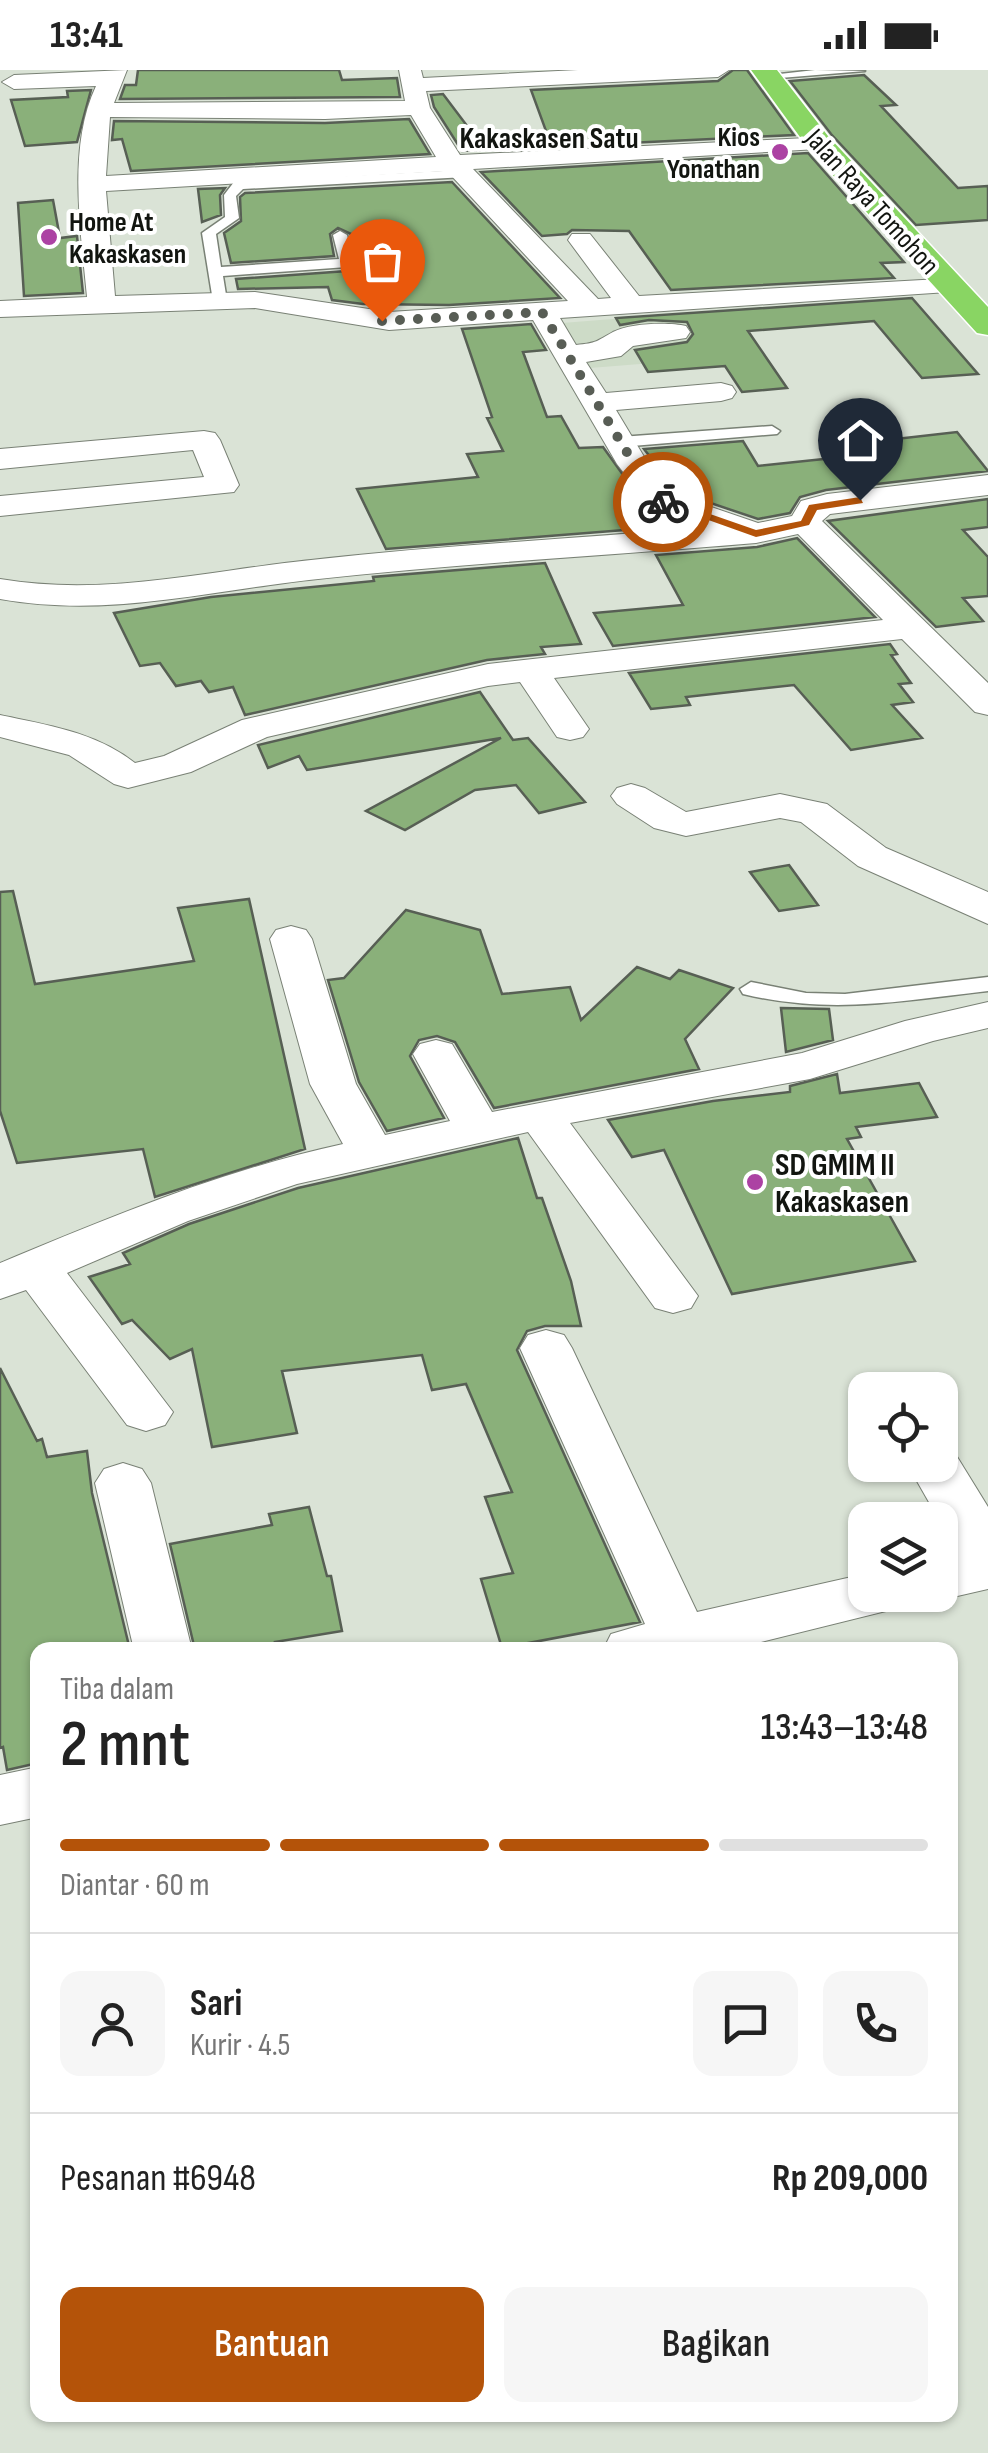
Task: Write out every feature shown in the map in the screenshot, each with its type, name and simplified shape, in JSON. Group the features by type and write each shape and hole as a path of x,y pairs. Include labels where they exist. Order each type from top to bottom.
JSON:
{"highway":[{"name":"Jalan Raya Tomohon","path":"766,73 818,142 988,326"}],"street":[{"path":"100,110 238,110 413,88 718,70"},
{"path":"14,82 113,75"},
{"path":"102,305 93,184 103,89 113,75"},
{"path":"413,88 457,168 592,308"},
{"path":"238,110 247,144"},
{"path":"93,184 457,168 818,142"},
{"path":"581,240 632,306"},
{"path":"0,309 102,305 218,287 382,321 948,284"},
{"path":"542,312 651,490 664,502 756,533"},
{"path":"568,355 611,350 624,338 676,332"},
{"path":"597,403 721,392"},
{"path":"0,459 204,440 236,515 26,532 9,505"},
{"path":"805,523 813,508 828,504 988,485"},
{"path":"0,589 73,598 130,596 338,568 756,533 805,523"},
{"path":"805,523 988,704"},
{"path":"130,596 144,632"},
{"path":"0,726 76,743 102,754 128,776 139,776 177,764 255,728 529,669 912,627"},
{"path":"529,669 570,729"},
{"path":"631,796 668,820 686,824 780,806 813,812 872,857 970,898 988,911"},
{"path":"292,939 333,1084 371,1152"},
{"path":"146,1412 17,1274 228,1190 371,1152 794,1068 988,1015"},
{"path":"436,1054 478,1129"},
{"path":"540,1116 673,1296"},
{"path":"546,1348 655,1642"},
{"path":"946,1482 988,1555"},
{"path":"123,1483 161,1642"},
{"path":"958,1575 988,1568"},
{"path":"665,1642 848,1600"},
{"path":"0,1800 30,1794"}],"lane":[{"path":"766,73 859,71"},
{"path":"340,236 347,264 218,287 209,232 232,218 234,189 248,182 457,168"},
{"path":"263,196 316,191 311,179"},
{"path":"620,442 772,431"},
{"path":"751,988 806,1000 845,1001 988,984"}],"shaded area":[{"path":"714,311 753,362 703,359 590,368 562,323"}],"building":[{"path":"138,70 339,70 342,80 397,78 400,97 120,99 125,85 136,85"},
{"path":"733,70 747,70 794,135 462,151 434,107 431,95 443,94 480,143 549,139 531,90 718,81"},
{"path":"864,75 896,105 881,106 958,188 988,186 988,220 916,225 831,134 790,81"},
{"path":"91,90 77,142 25,146 11,100 68,97 67,91"},
{"path":"409,119 430,154 131,171 122,139 112,140 114,121 325,123"},
{"path":"808,153 904,262 881,263 894,278 671,290 629,231 572,230 542,236 481,172"},
{"path":"452,182 560,298 449,305 363,304 332,300 328,287 238,289 236,279 347,271 358,262 351,234 338,228 330,234 334,256 231,263 224,233 241,221 240,197 245,193"},
{"path":"225,188 220,195 221,215 202,222 198,189"},
{"path":"53,200 60,238 77,236 83,293 24,296 18,203"},
{"path":"912,298 978,374 922,378 874,321 748,331 787,388 742,392 725,366 648,372 635,350 687,342 693,334 687,322 649,320 620,325 616,318"},
{"path":"531,324 546,350 523,352 547,417 561,416 579,448 603,447 649,511 688,525 386,549 357,489 478,477 467,454 503,451 487,418 492,417 462,329"},
{"path":"957,432 988,471 826,490 800,497 790,513 758,519 678,492 644,449 743,441 758,466 862,455 852,444"},
{"path":"988,499 988,527 963,530 988,557 988,596 963,598 983,621 936,627 828,521"},
{"path":"797,538 875,617 613,646 594,613 683,605 656,555 757,547"},
{"path":"545,563 581,644 541,647 545,654 487,660 245,715 233,687 209,692 201,681 176,686 160,663 140,666 114,613 211,597 374,581 373,577"},
{"path":"890,644 897,654 891,655 911,683 899,684 913,702 892,705 922,738 851,750 794,685 686,697 690,705 651,709 629,673"},
{"path":"480,692 513,740 528,738 585,802 539,813 516,785 475,790 405,830 366,811 501,738 307,770 299,756 268,768 258,745"},
{"path":"789,865 818,905 779,911 750,872"},
{"path":"13,891 35,984 194,961 178,908 249,899 305,1149 155,1197 143,1149 17,1163 0,1111 0,892"},
{"path":"406,910 480,930 502,994 570,987 581,1020 637,967 670,979 679,970 733,988 685,1039 699,1069 494,1108 455,1042 437,1036 419,1040 410,1056 444,1118 387,1131 359,1082 328,980 344,978"},
{"path":"781,1008 829,1009 833,1040 786,1052"},
{"path":"837,1074 840,1093 919,1083 937,1117 856,1127 861,1137 847,1139 915,1261 732,1294 664,1150 632,1157 608,1120 790,1092 790,1086"},
{"path":"518,1138 537,1198 542,1198 571,1281 581,1326 545,1326 527,1331 517,1350 640,1622 534,1642 500,1642 481,1579 513,1573 485,1497 512,1492 466,1384 432,1390 422,1355 282,1371 297,1433 212,1447 192,1349 170,1359 132,1320 122,1324 89,1277 130,1264 123,1253 189,1224 298,1188"},
{"path":"0,1368 37,1441 42,1439 47,1457 87,1451 92,1493 128,1642 30,1642 30,1765 7,1770 3,1747 0,1748"},
{"path":"309,1507 327,1576 331,1576 342,1631 275,1642 193,1642 170,1544 272,1525 269,1514"}],"way so far":[{"path":"382,321 542,312 634,464 663,502"}],"place":[{"name":"Kios Yonathan","path":"780,152"},
{"name":"Home At Kakaskasen","path":"49,237"},
{"name":"SD GMIM II Kakaskasen","path":"755,1182"}],"district":[{"name":"Kakaskasen Satu","path":"549,138"}],"route":[{"path":"663,502 756,533 805,523 813,508 860,500"}]}
